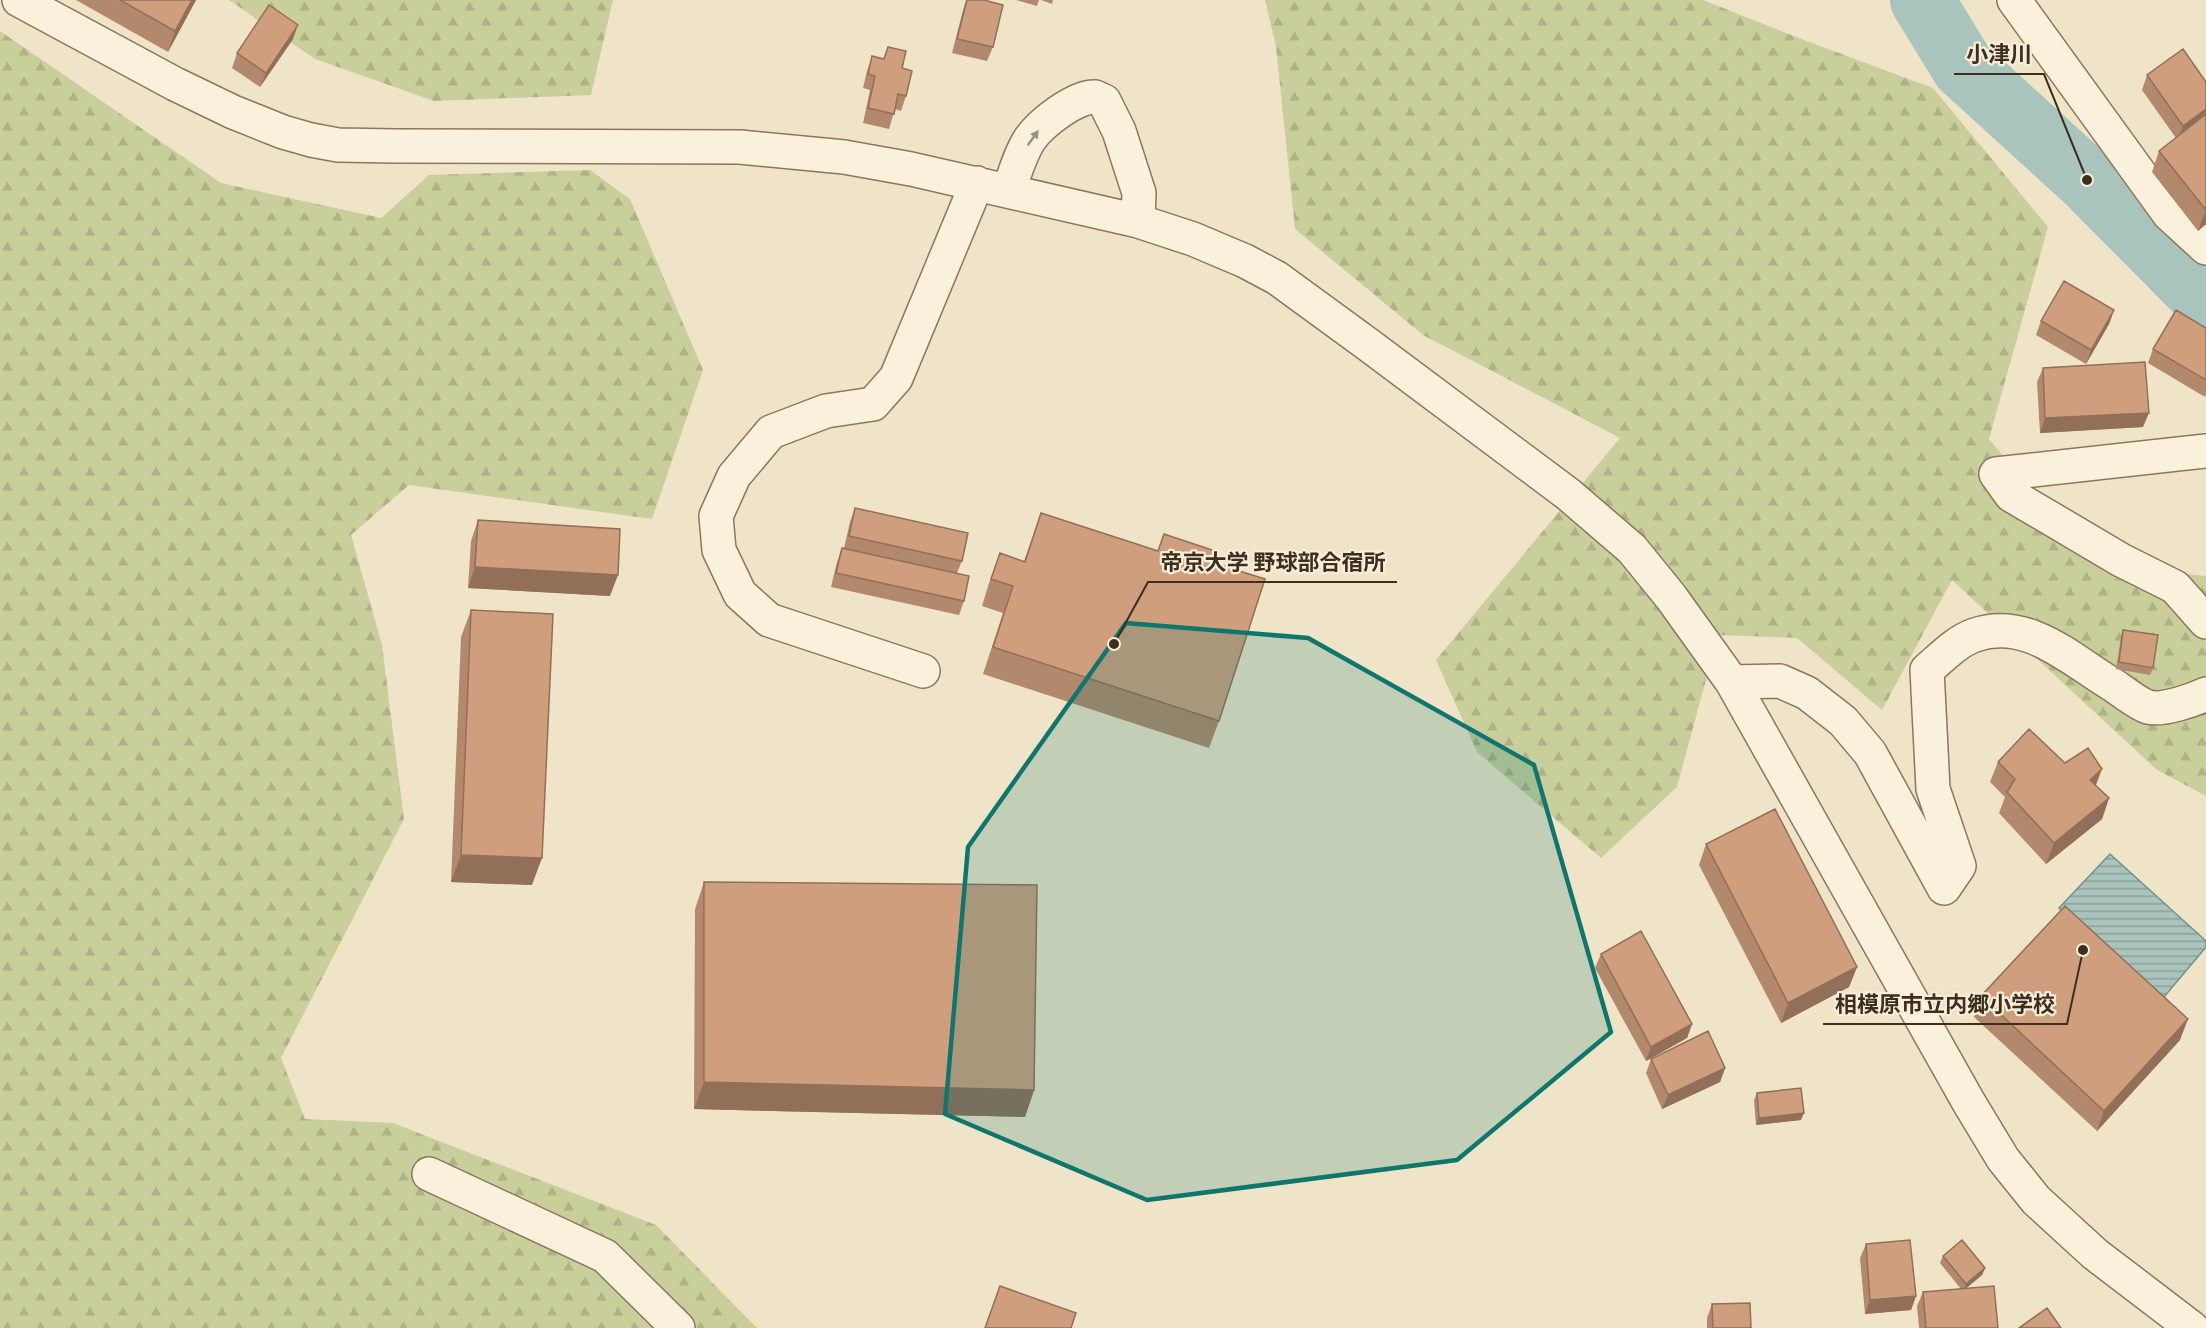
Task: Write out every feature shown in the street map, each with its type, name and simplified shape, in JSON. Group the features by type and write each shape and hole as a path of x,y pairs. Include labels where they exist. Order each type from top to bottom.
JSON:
{"street":[{"path":"19,0 175,84 233,112 283,132 338,145 549,148 740,147 844,157 977,183 1138,221 1193,239 1245,261 1277,278 1568,494 1632,549 1671,597 1732,682 2003,1159 2044,1208 2095,1254 2157,1317 2192,1328"},
{"path":"2014,0 2169,214 2206,248"},
{"path":"1009,190 1031,138 1055,114 1075,103 1095,97 1104,101 1119,131 1139,192 1138,221"},
{"path":"923,671 769,620 740,594 719,550 716,516 734,476 771,432 826,411 873,404 896,378 977,183"},
{"path":"2206,451 1996,474 2011,495 2121,560 2175,587 2206,622"},
{"path":"1732,682 1780,681 1807,693 1843,721 1869,753 1944,888 1959,866 1933,789 1927,670 1949,651 1974,635 1999,630 2030,636 2052,645 2149,707 2186,704 2206,694"},
{"path":"429,1174 604,1256 678,1328"}],"highlighted area":[{"path":"1126,623 1308,638 1534,765 1611,1032 1457,1160 1147,1200 945,1114 968,847"}],"green space":[{"path":"229,0 613,0 591,95 434,101 315,59"},
{"path":"1265,0 1703,0 1933,88 2048,227 1989,439 2092,564 2206,576 2206,796 2157,770 1952,580 1882,710 1797,638 1718,635 1677,787 1601,858 1477,752 1436,660 1620,438 1423,335 1295,229 1276,47"},
{"path":"0,31 221,183 381,218 429,175 590,170 630,199 703,370 652,519 409,485 351,535 382,645 404,819 281,1058 305,1119 393,1123 656,1225 757,1328 0,1328"}],"water":[{"path":"2110,854 2206,941 2206,947 2159,1003 2059,908"}],"building":[{"path":"120,0 192,0 175,31"},
{"path":"967,0 984,0 1003,5 993,47 957,39"},
{"path":"269,5 298,25 266,73 237,53"},
{"path":"888,47 906,51 902,68 912,71 906,96 898,94 894,114 868,108 875,76 868,74 872,56 884,59"},
{"path":"2183,49 2206,82 2206,109 2183,126 2147,75"},
{"path":"2206,114 2206,210 2159,151"},
{"path":"2064,281 2114,310 2091,350 2041,321"},
{"path":"2176,310 2206,328 2206,380 2153,349"},
{"path":"2145,362 2149,413 2045,418 2043,368"},
{"path":"855,508 968,533 962,561 849,536"},
{"path":"1041,513 1158,551 1164,534 1218,552 1214,563 1265,579 1219,721 993,647 1013,586 991,579 1000,553 1025,562"},
{"path":"478,520 620,529 618,575 475,567"},
{"path":"842,548 969,576 964,601 836,573"},
{"path":"471,610 553,614 542,858 461,855"},
{"path":"2123,630 2158,635 2153,668 2119,662"},
{"path":"2029,729 2065,763 2088,748 2102,769 2090,780 2109,798 2054,843 2007,792 2015,779 1998,762"},
{"path":"1775,809 1857,967 1788,1003 1706,844"},
{"path":"704,882 1037,885 1034,1090 704,1082"},
{"path":"2065,906 2188,1019 2104,1111 1981,996"},
{"path":"1641,931 1692,1024 1651,1047 1601,954"},
{"path":"1708,1031 1725,1068 1668,1095 1651,1059"},
{"path":"1801,1088 1804,1113 1759,1118 1757,1093"},
{"path":"1910,1240 1916,1296 1870,1300 1866,1244"},
{"path":"1962,1240 1985,1268 1966,1284 1943,1256"},
{"path":"1000,1286 1076,1313 1071,1328 985,1328"},
{"path":"1994,1286 1998,1328 1926,1328 1923,1292"},
{"path":"1750,1303 1751,1328 1713,1328 1712,1304"},
{"path":"2047,1308 2061,1328 2019,1328"}],"waterway":[{"path":"1922,0 1963,67 2087,180 2206,300"}],"place":[{"name":"小津川","path":"2087,180"},
{"name":"帝京大学 野球部合宿所","path":"1114,644"},
{"name":"相模原市立内郷小学校","path":"2083,950"}]}
